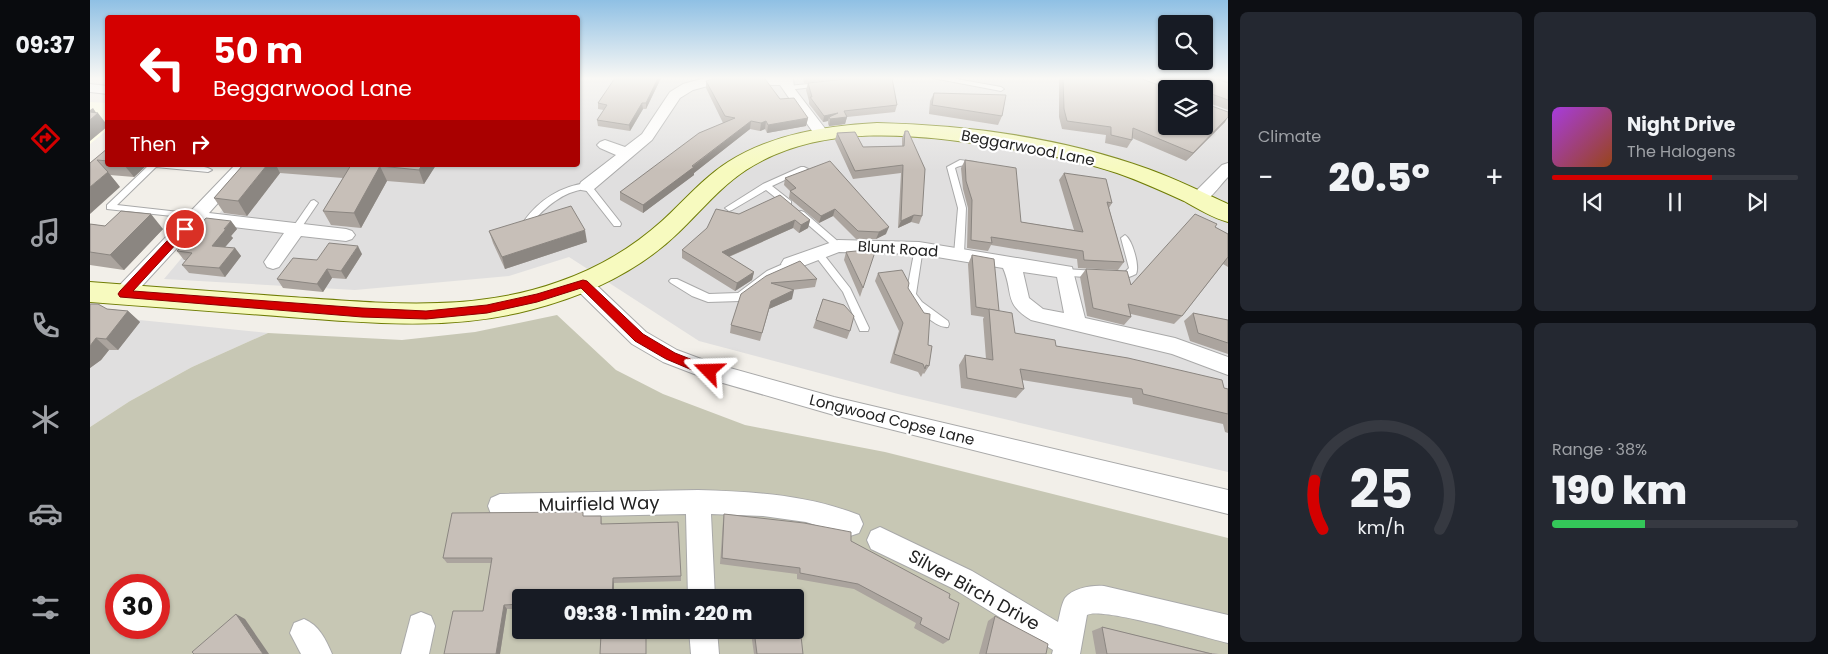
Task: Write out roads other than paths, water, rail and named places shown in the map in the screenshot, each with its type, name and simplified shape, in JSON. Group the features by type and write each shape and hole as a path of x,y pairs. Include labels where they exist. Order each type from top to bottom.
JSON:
{"street":[{"path":"587,186 647,137 666,109"},
{"path":"804,109 822,135"},
{"name":"Beggarwood Lane","path":"90,292 426,315 487,309 537,298 583,284 620,265 660,236 709,186 736,167 767,150 822,135 874,129 909,129 962,134 1025,144 1121,167 1198,199 1228,214"},
{"path":"605,145 628,154"},
{"path":"123,294 242,167"},
{"path":"1198,199 1228,168"},
{"path":"197,217 346,235"},
{"path":"273,262 296,230"},
{"name":"Blunt Road","path":"790,264 838,246 919,248 1066,272"},
{"path":"1009,263 1014,272 1018,299 1026,309 1038,316 1175,346 1228,366"},
{"path":"1066,272 1076,323"},
{"name":"Longwood Copse Lane","path":"583,284 639,338 670,356 709,371 834,406 1228,502"},
{"path":"698,502 702,589"},
{"name":"Muirfield Way","path":"500,506 698,502 763,504 806,510 850,524"},
{"name":"Silver Birch Drive","path":"880,540 963,580 1066,648 1075,608 1080,602 1095,598 1228,629"},
{"path":"415,654 420,626"},
{"path":"704,639 705,654"}],"lane":[{"path":"959,254 962,208 951,167 960,162 977,164"},
{"path":"154,167 110,207 197,217"},
{"path":"177,167 208,170"},
{"path":"729,208 766,186 804,169"},
{"path":"528,221 542,205 562,191 578,186 587,186 617,224"},
{"path":"766,186 838,246"},
{"path":"296,230 314,203"},
{"path":"1066,272 1126,275 1132,272 1134,268 1125,238"},
{"path":"919,248 911,295 919,305 944,324"},
{"path":"818,253 846,290 864,328"},
{"path":"674,281 694,293 708,298 740,297 770,272 790,264"}]}
